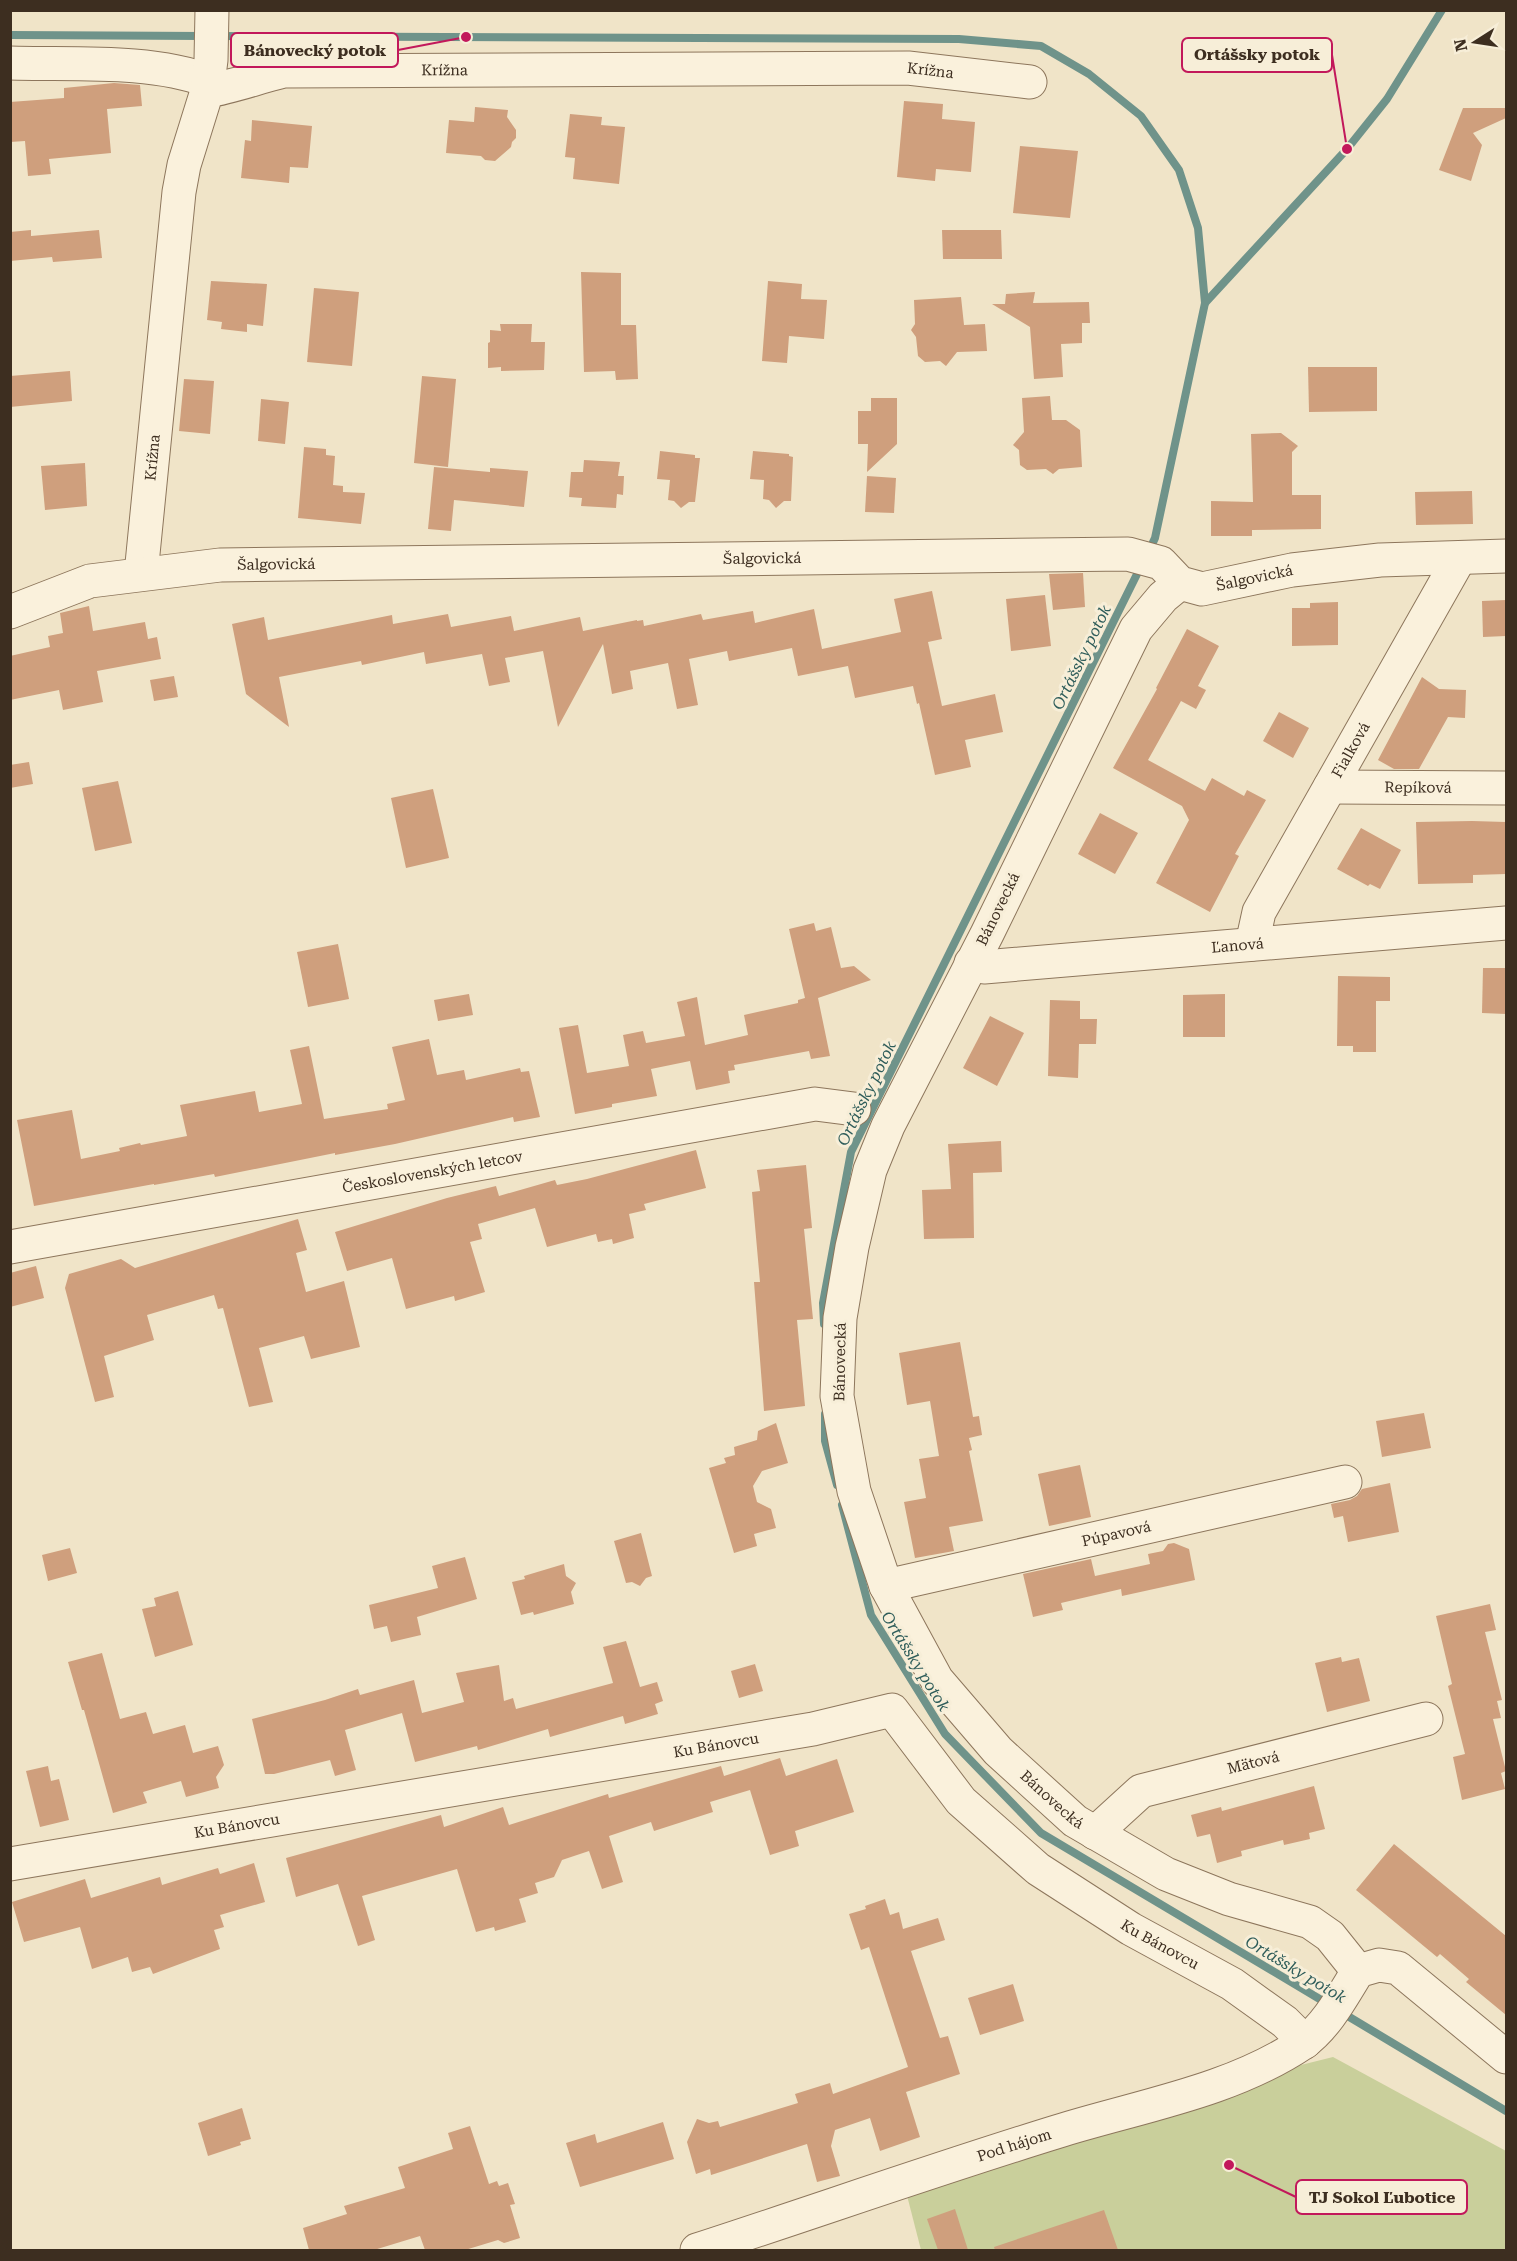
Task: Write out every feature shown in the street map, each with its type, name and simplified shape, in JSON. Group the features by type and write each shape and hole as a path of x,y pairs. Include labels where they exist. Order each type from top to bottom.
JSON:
{"street":[{"path":"10,63 156,67 209,77 212,17"},
{"name":"Krížna","path":"141,574 180,192 184,165 209,77 230,87 284,70 908,68 1030,82"},
{"name":"Šalgovická","path":"10,612 90,581 220,565 1128,554 1202,589 1292,570 1380,560 1506,556"},
{"name":"Fialková","path":"1252,944 1259,912 1459,559"},
{"name":"Bánovecká","path":"1171,573 1163,597 1136,629 888,1126 870,1170 852,1247 840,1318 837,1396 854,1491 886,1586 937,1680 999,1751 1075,1821 1166,1874 1228,1899 1310,1922 1330,1936 1352,1980"},
{"name":"Repíková","path":"1330,787 1506,788"},
{"name":"Ľanová","path":"971,963 984,967 1506,923"},
{"name":"Československých letcov","path":"10,1247 815,1104 854,1109"},
{"name":"Púpavová","path":"886,1586 1345,1482"},
{"name":"Ku Bánovcu","path":"10,1864 813,1729 892,1710 961,1801 1038,1869 1131,1929 1232,1984 1285,2022 1313,2034"},
{"name":"Mätová","path":"1095,1833 1141,1791 1426,1719"},
{"path":"1313,2034 1352,1980 1379,1965 1398,1968 1506,2057"},
{"name":"Pod hájom","path":"697,2250 1057,2132 1191,2094 1254,2070 1313,2034"}],"green space":[{"path":"1333,2057 1506,2151 1506,2250 921,2250 903,2180 1192,2092"}],"building":[{"path":"114,83 140,85 142,106 107,109 111,153 49,159 51,174 28,176 25,141 10,142 10,102 64,98 64,88"},
{"path":"904,101 943,104 942,119 975,122 971,172 936,169 935,181 897,177"},
{"path":"475,107 508,110 507,117 516,130 516,138 511,147 495,161 485,160 481,156 446,153 449,120 474,122"},
{"path":"1463,108 1506,108 1506,118 1473,133 1482,145 1471,181 1439,170"},
{"path":"570,114 602,117 601,125 625,127 619,184 573,179 575,158 565,157"},
{"path":"252,120 312,126 308,168 290,167 289,183 241,178 245,140 251,141"},
{"path":"1020,146 1078,151 1070,218 1013,213"},
{"path":"31,230 31,236 99,230 102,258 53,262 52,257 10,261 10,232"},
{"path":"942,230 1001,230 1002,259 943,259"},
{"path":"581,272 621,273 621,325 636,325 638,379 616,380 615,371 584,372"},
{"path":"211,281 267,284 263,326 247,324 247,332 221,329 222,322 207,320"},
{"path":"768,281 802,284 801,299 827,300 824,339 789,336 787,363 762,361"},
{"path":"314,288 359,292 352,366 307,362"},
{"path":"1035,292 1033,303 1089,302 1090,323 1082,323 1082,343 1061,344 1063,377 1034,379 1030,327 992,304 1005,304 1006,294"},
{"path":"961,297 964,325 985,324 987,351 957,352 946,366 940,361 925,362 918,356 916,337 911,330 915,324 914,300"},
{"path":"500,324 532,324 531,342 545,342 544,370 501,371 501,367 488,368 490,330 501,331"},
{"path":"1308,367 1377,367 1377,411 1309,412"},
{"path":"70,371 72,401 10,407 10,376"},
{"path":"422,376 456,379 448,467 414,463"},
{"path":"184,379 214,381 210,434 179,431"},
{"path":"1050,396 1052,420 1066,420 1080,430 1082,467 1059,469 1053,474 1046,469 1027,470 1020,465 1019,450 1013,445 1024,432 1022,398"},
{"path":"871,398 897,398 897,444 867,472 868,444 858,444 858,411 871,411"},
{"path":"261,399 289,402 285,444 258,441"},
{"path":"1281,433 1298,446 1292,452 1292,495 1321,495 1321,529 1252,530 1252,536 1211,536 1211,501 1253,502 1251,434"},
{"path":"304,447 326,449 326,455 335,456 333,485 343,486 343,492 365,493 361,524 298,518"},
{"path":"660,451 695,455 695,458 700,458 695,502 689,502 681,508 674,501 668,500 670,480 657,479"},
{"path":"753,451 789,454 793,457 791,501 784,501 776,508 769,500 763,499 764,480 750,479"},
{"path":"584,460 620,462 618,476 624,476 623,495 617,494 616,508 581,506 582,498 569,497 571,472 583,472"},
{"path":"85,463 87,506 45,510 41,466"},
{"path":"434,467 490,472 490,468 528,471 524,507 454,500 451,531 428,529"},
{"path":"867,476 896,478 894,513 865,512"},
{"path":"1472,491 1473,524 1416,525 1415,492"},
{"path":"1083,573 1085,607 1053,610 1049,574"},
{"path":"932,591 942,639 928,642 942,706 995,694 1003,732 965,740 971,767 935,775 913,686 855,698 848,666 798,676 792,648 729,661 727,651 689,659 698,705 677,709 668,663 630,671 633,689 612,694 603,644 558,727 543,651 505,658 510,682 489,686 482,654 426,664 424,652 362,665 361,661 279,677 289,727 246,694 232,624 264,617 268,640 392,615 393,624 448,614 451,627 511,616 514,631 580,617 583,631 637,620 643,620 644,626 701,614 703,620 753,611 755,623 814,609 822,649 901,632 894,599"},
{"path":"1045,595 1051,646 1011,651 1006,599"},
{"path":"1506,600 1506,636 1483,637 1482,601"},
{"path":"1338,602 1338,645 1292,646 1292,608 1310,608 1310,603"},
{"path":"89,606 93,631 145,622 148,639 157,637 161,659 97,671 103,702 63,710 59,690 10,700 10,656 50,647 48,636 63,633 60,613"},
{"path":"1187,629 1219,646 1198,686 1206,690 1196,709 1181,701 1148,760 1205,791 1212,778 1244,796 1247,790 1266,800 1235,854 1239,856 1210,912 1156,883 1189,820 1182,806 1113,768"},
{"path":"174,676 178,697 154,701 150,680"},
{"path":"1422,677 1439,689 1466,690 1465,718 1448,717 1419,769 1394,769 1378,760"},
{"path":"1279,712 1309,728 1293,758 1263,741"},
{"path":"29,762 33,784 10,788 10,765"},
{"path":"118,781 132,843 95,851 82,788"},
{"path":"433,789 449,858 406,868 391,798"},
{"path":"1100,813 1138,833 1115,874 1078,854"},
{"path":"1416,822 1506,822 1506,874 1473,875 1473,883 1418,884"},
{"path":"1361,828 1401,850 1380,889 1370,884 1368,886 1337,869"},
{"path":"814,923 816,931 831,927 841,968 854,966 871,980 818,998 830,1056 811,1059 809,1051 734,1065 735,1070 728,1071 730,1083 696,1090 690,1061 651,1069 657,1096 612,1104 612,1107 575,1114 559,1028 578,1025 587,1073 629,1066 623,1035 643,1031 646,1043 685,1036 677,1002 697,997 705,1045 748,1035 744,1015 798,1003 798,1000 805,998 789,929"},
{"path":"338,944 349,999 308,1007 297,952"},
{"path":"1483,968 1506,968 1506,1014 1482,1013"},
{"path":"1338,976 1390,977 1390,1001 1376,1001 1376,1052 1353,1052 1353,1046 1337,1046"},
{"path":"469,994 473,1015 438,1021 434,1000"},
{"path":"1225,994 1225,1037 1183,1037 1183,995"},
{"path":"1050,1000 1080,1001 1080,1019 1097,1019 1096,1044 1079,1044 1078,1078 1048,1076"},
{"path":"990,1016 1024,1033 997,1086 963,1068"},
{"path":"429,1039 437,1075 464,1070 466,1080 520,1068 521,1072 529,1071 540,1117 514,1122 513,1117 395,1144 335,1155 335,1153 215,1177 214,1174 34,1206 17,1120 72,1110 81,1159 120,1151 119,1148 140,1143 141,1145 187,1136 180,1105 255,1091 259,1112 302,1104 290,1050 309,1046 324,1119 388,1109 387,1104 405,1100 392,1047"},
{"path":"1001,1141 1002,1172 973,1173 974,1238 924,1239 922,1190 951,1189 948,1144"},
{"path":"696,1150 706,1188 644,1204 646,1210 629,1214 634,1238 613,1244 612,1239 598,1242 596,1234 547,1247 535,1208 478,1224 482,1239 470,1242 485,1292 455,1301 454,1296 406,1309 392,1258 347,1271 335,1232 447,1198 496,1186 499,1196 555,1180 557,1185 587,1179"},
{"path":"806,1165 812,1228 804,1229 813,1319 797,1320 805,1406 764,1411 754,1282 760,1282 752,1192 760,1191 757,1170"},
{"path":"298,1219 307,1250 296,1253 306,1292 344,1281 360,1347 311,1359 304,1336 259,1348 273,1402 249,1407 223,1308 218,1309 214,1295 147,1315 154,1340 104,1356 114,1397 95,1402 65,1288 69,1274 121,1259 135,1268"},
{"path":"36,1266 44,1298 10,1307 10,1273"},
{"path":"960,1342 973,1417 979,1416 982,1435 969,1438 972,1450 969,1451 983,1521 949,1527 954,1551 915,1558 904,1502 926,1498 919,1459 939,1456 930,1401 907,1405 899,1353"},
{"path":"1424,1413 1431,1448 1382,1457 1376,1421"},
{"path":"776,1423 788,1463 762,1471 753,1486 757,1502 771,1509 776,1528 754,1534 757,1546 734,1553 709,1468 726,1463 724,1458 735,1455 734,1447 757,1440 758,1431"},
{"path":"1080,1465 1091,1517 1049,1526 1038,1474"},
{"path":"1390,1483 1399,1532 1348,1542 1343,1516 1334,1518 1331,1504 1350,1500 1362,1489"},
{"path":"641,1533 652,1576 646,1578 640,1586 632,1582 626,1583 614,1541"},
{"path":"1174,1543 1189,1549 1195,1580 1122,1596 1121,1589 1061,1603 1063,1610 1033,1617 1023,1574 1091,1559 1095,1576 1150,1564 1148,1554 1163,1551 1168,1544"},
{"path":"70,1548 77,1573 48,1581 42,1555"},
{"path":"465,1557 477,1599 417,1617 421,1635 391,1642 387,1626 374,1629 369,1605 438,1588 432,1566"},
{"path":"564,1564 566,1576 576,1583 571,1592 574,1604 534,1615 533,1612 521,1615 512,1582"},
{"path":"178,1591 193,1645 155,1657 142,1609 156,1606 154,1598"},
{"path":"1490,1604 1496,1630 1485,1632 1502,1700 1497,1701 1501,1718 1493,1719 1506,1771 1501,1773 1505,1789 1462,1800 1453,1757 1465,1754 1448,1686 1452,1684 1436,1616"},
{"path":"626,1641 640,1687 657,1682 663,1701 655,1704 658,1714 625,1724 623,1716 550,1737 548,1729 478,1750 477,1746 415,1762 402,1713 345,1730 356,1770 335,1776 330,1760 274,1774 265,1774 252,1719 358,1689 360,1695 414,1680 422,1713 464,1702 456,1673 499,1665 504,1701 513,1698 516,1709 613,1683 603,1647"},
{"path":"102,1653 120,1719 146,1712 153,1734 185,1725 193,1753 218,1746 224,1765 216,1777 219,1788 186,1797 181,1781 143,1792 147,1803 113,1813 68,1662"},
{"path":"1341,1657 1342,1662 1359,1658 1370,1701 1327,1712 1315,1663"},
{"path":"755,1664 763,1691 739,1698 731,1671"},
{"path":"780,1758 786,1776 837,1759 854,1812 795,1831 799,1846 770,1855 750,1790 710,1802 713,1812 654,1831 651,1822 609,1836 623,1882 602,1889 589,1851 562,1860 554,1877 535,1883 538,1893 519,1899 526,1922 495,1931 494,1927 476,1932 457,1869 362,1896 375,1940 358,1946 338,1884 296,1897 286,1858 441,1815 444,1827 503,1807 509,1825 608,1794 609,1798 721,1766 724,1776"},
{"path":"48,1766 51,1781 59,1779 69,1820 40,1827 26,1771"},
{"path":"1314,1786 1325,1829 1309,1833 1310,1839 1284,1845 1283,1840 1241,1851 1242,1856 1217,1863 1210,1834 1197,1837 1191,1815 1221,1807 1222,1811"},
{"path":"1394,1844 1506,1936 1506,2015 1466,1982 1469,1979 1440,1954 1437,1957 1356,1890"},
{"path":"254,1863 265,1902 220,1915 224,1927 214,1930 220,1949 153,1974 150,1967 132,1972 128,1957 92,1969 80,1927 24,1942 12,1902 85,1879 91,1898 160,1877 162,1885 218,1868 220,1874"},
{"path":"885,1899 890,1915 899,1912 903,1929 938,1918 945,1940 911,1951 940,2038 948,2036 960,2074 906,2092 920,2137 880,2151 870,2118 835,2130 831,2146 840,2176 817,2182 807,2144 711,2175 710,2169 696,2174 687,2142 697,2119 709,2123 718,2121 720,2127 798,2103 795,2094 830,2083 833,2094 908,2067 869,1947 861,1950 849,1914 866,1909 865,1906"},
{"path":"1013,1984 1024,2021 980,2035 968,1998"},
{"path":"242,2108 251,2139 240,2142 241,2145 208,2156 198,2123"},
{"path":"663,2122 674,2159 580,2187 566,2143 595,2134 597,2143"},
{"path":"470,2126 489,2184 497,2181 499,2186 508,2183 515,2204 510,2205 520,2238 504,2243 498,2240 465,2250 425,2250 420,2236 374,2250 309,2250 303,2228 347,2214 344,2206 405,2188 398,2167 453,2149 448,2133"},
{"path":"955,2209 968,2250 938,2250 927,2219"},
{"path":"1104,2210 1118,2250 995,2250 994,2247"}],"waterway":[{"name":"Ortášsky potok","path":"1148,553 1155,538 1205,303 1347,149 1387,99 1442,10"},
{"path":"10,35 204,36"},
{"path":"219,36 959,39 1041,46 1089,74 1141,116 1179,170 1198,228 1205,303"},
{"name":"Ortášsky potok","path":"824,1324 823,1303 851,1152 1141,566"},
{"name":"Ortášsky potok","path":"825,1414 825,1441 837,1485"},
{"name":"Ortášsky potok","path":"842,1505 871,1615 945,1734 1041,1833 1328,2004"},
{"name":"Ortášsky potok","path":"1341,2012 1506,2111"}],"place":[{"name":"Bánovecký potok","path":"466,37"},
{"name":"Ortášsky potok","path":"1347,149"},
{"name":"TJ Sokol Ľubotice","path":"1229,2165"}]}
